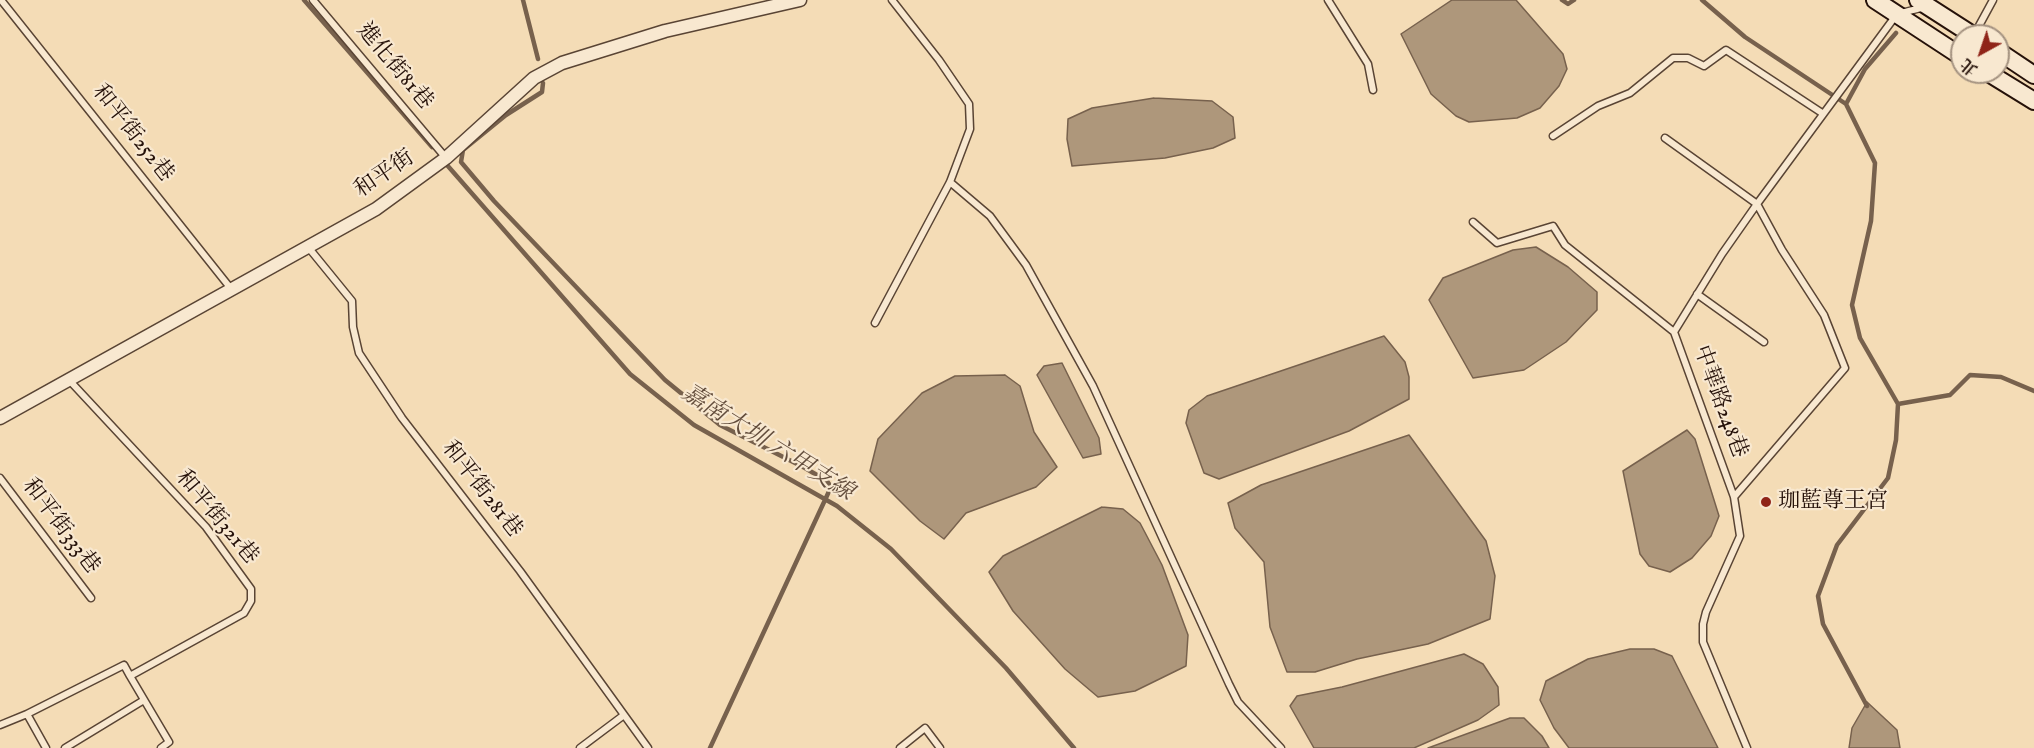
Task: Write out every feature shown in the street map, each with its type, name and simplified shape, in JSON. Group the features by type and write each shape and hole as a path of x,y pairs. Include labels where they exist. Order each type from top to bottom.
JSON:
{"street":[{"name":"和平街","path":"0,418 233,291 401,194 446,158 534,78 562,63 665,31 800,0"},
{"path":"1875,0 1950,49"},
{"path":"1926,2 1957,24"},
{"path":"2010,59 2033,73"},
{"path":"2006,84 2034,102"}],"lane":[{"name":"和平街252巷","path":"1,0 233,291"},
{"name":"進化街81巷","path":"313,0 446,158"},
{"path":"875,323 950,182 970,129 969,104 939,60 892,0"},
{"path":"1328,0 1368,64 1373,90"},
{"path":"1980,24 1993,0"},
{"path":"1897,14 1926,2"},
{"name":"中華路248巷","path":"1747,748 1703,642 1702,624 1740,536 1734,496 1674,332 1756,204 1897,14"},
{"path":"1553,136 1598,106 1630,93 1673,58 1688,58 1704,66 1726,50 1822,113"},
{"path":"2017,91 2033,73"},
{"path":"1665,138 1756,204 1782,250 1824,315 1845,368 1734,496"},
{"path":"950,182 990,216 1008,237 1026,265 1093,386 1238,702 1281,748"},
{"path":"1473,222 1497,243 1553,226 1565,245 1674,332"},
{"name":"和平街281巷","path":"308,247 352,301 353,327 359,353 384,390 520,571 648,748"},
{"path":"1697,294 1764,342"},
{"name":"和平街321巷","path":"69,380 206,527 250,588 252,601 244,613 130,676"},
{"name":"和平街333巷","path":"0,478 91,598"},
{"path":"0,725 27,714 124,665 169,742 160,748"},
{"path":"65,748 144,700"},
{"path":"27,714 46,748"},
{"path":"580,748 624,715"},
{"path":"900,748 925,728 940,748"}],"shaded area":[{"path":"1452,0 1516,0 1563,54 1567,69 1559,86 1540,108 1517,118 1469,122 1456,116 1431,94 1401,34"},
{"path":"1154,98 1212,101 1233,117 1235,138 1213,148 1165,158 1072,166 1067,139 1068,119 1092,108"},
{"path":"1536,247 1568,267 1597,292 1597,310 1566,342 1524,370 1473,378 1429,300 1443,278 1513,250"},
{"path":"1384,336 1405,362 1409,377 1409,399 1349,431 1219,479 1204,473 1186,423 1189,410 1207,396"},
{"path":"1062,363 1099,438 1101,454 1083,458 1037,375 1044,366"},
{"path":"1005,375 1020,386 1034,432 1057,467 1036,487 966,513 944,539 920,521 870,471 878,439 922,393 955,376"},
{"path":"1687,430 1695,439 1719,516 1711,536 1692,558 1670,572 1649,566 1640,554 1623,471"},
{"path":"1409,435 1486,541 1495,576 1490,619 1428,644 1357,659 1315,672 1287,672 1270,627 1264,562 1235,528 1228,503 1261,485"},
{"path":"1102,507 1123,509 1140,523 1162,565 1188,635 1186,666 1135,691 1098,697 1065,669 1013,611 989,572 1003,556"},
{"path":"1630,649 1654,649 1672,656 1718,748 1569,748 1554,728 1540,700 1546,681 1588,659"},
{"path":"1464,654 1483,664 1498,687 1499,705 1478,720 1414,748 1314,748 1290,706 1297,696 1342,687"},
{"path":"1867,702 1897,730 1900,748 1849,748 1852,728"},
{"path":"1510,718 1524,718 1542,736 1549,748 1428,748"}],"waterway":[{"name":"嘉南大圳 六甲支線","path":"304,0 432,147"},
{"path":"523,0 538,59"},
{"path":"1562,0 1568,4 1574,0"},
{"path":"1702,0 1745,37 1846,104"},
{"path":"1867,706 1823,624 1818,596 1837,545 1888,478 1896,440 1898,404 1860,338 1852,305 1871,221 1875,163 1846,104 1865,69 1896,33"},
{"path":"543,83 542,92 506,115 463,150 461,162 494,201 665,380 720,425 805,468 827,481 831,487 710,748"},
{"name":"嘉南大圳 六甲支線","path":"447,165 630,374 694,425 837,506 891,549 1006,668 1074,748"},
{"path":"1898,404 1950,395 1970,375 2001,377 2034,391"}],"place":[{"name":"珈藍尊王宮","path":"1766,502"}]}
